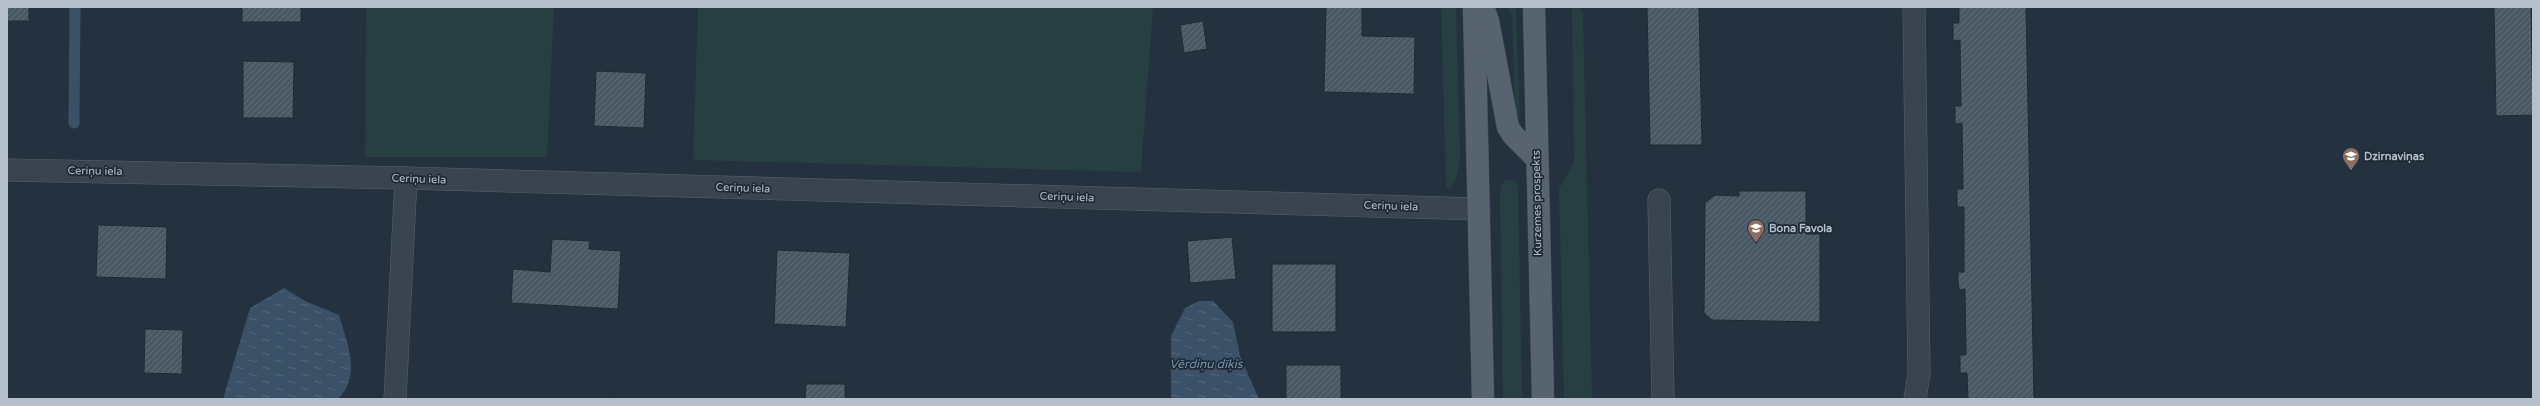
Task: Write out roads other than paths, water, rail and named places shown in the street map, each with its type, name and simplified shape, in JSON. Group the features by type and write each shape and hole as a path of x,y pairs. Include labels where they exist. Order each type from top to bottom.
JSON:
{"main road":[{"path":"1474,7 1483,399"},
{"path":"1483,7 1488,21 1508,127 1513,135 1536,158"},
{"name":"Kurzemes prospekts","path":"1534,7 1536,158 1543,399"}],"street":[{"path":"1914,7 1919,374 1915,399"},
{"name":"Ceriņu iela","path":"7,170 406,178 1479,209"},
{"path":"395,399 406,178"},
{"path":"1658,200 1663,399"}],"water":[{"path":"284,288 305,301 339,315 349,348 351,369 345,389 338,399 223,399 250,308"},
{"name":"Vērdiņu dīķis","path":"1199,301 1213,301 1233,322 1240,356 1259,399 1171,399 1171,336 1185,308"}],"waterway":[{"path":"74,123 75,7"}],"place":[{"name":"Dzirnaviņas","path":"2351,171"},
{"name":"Bona Favola","path":"1756,243"}]}
